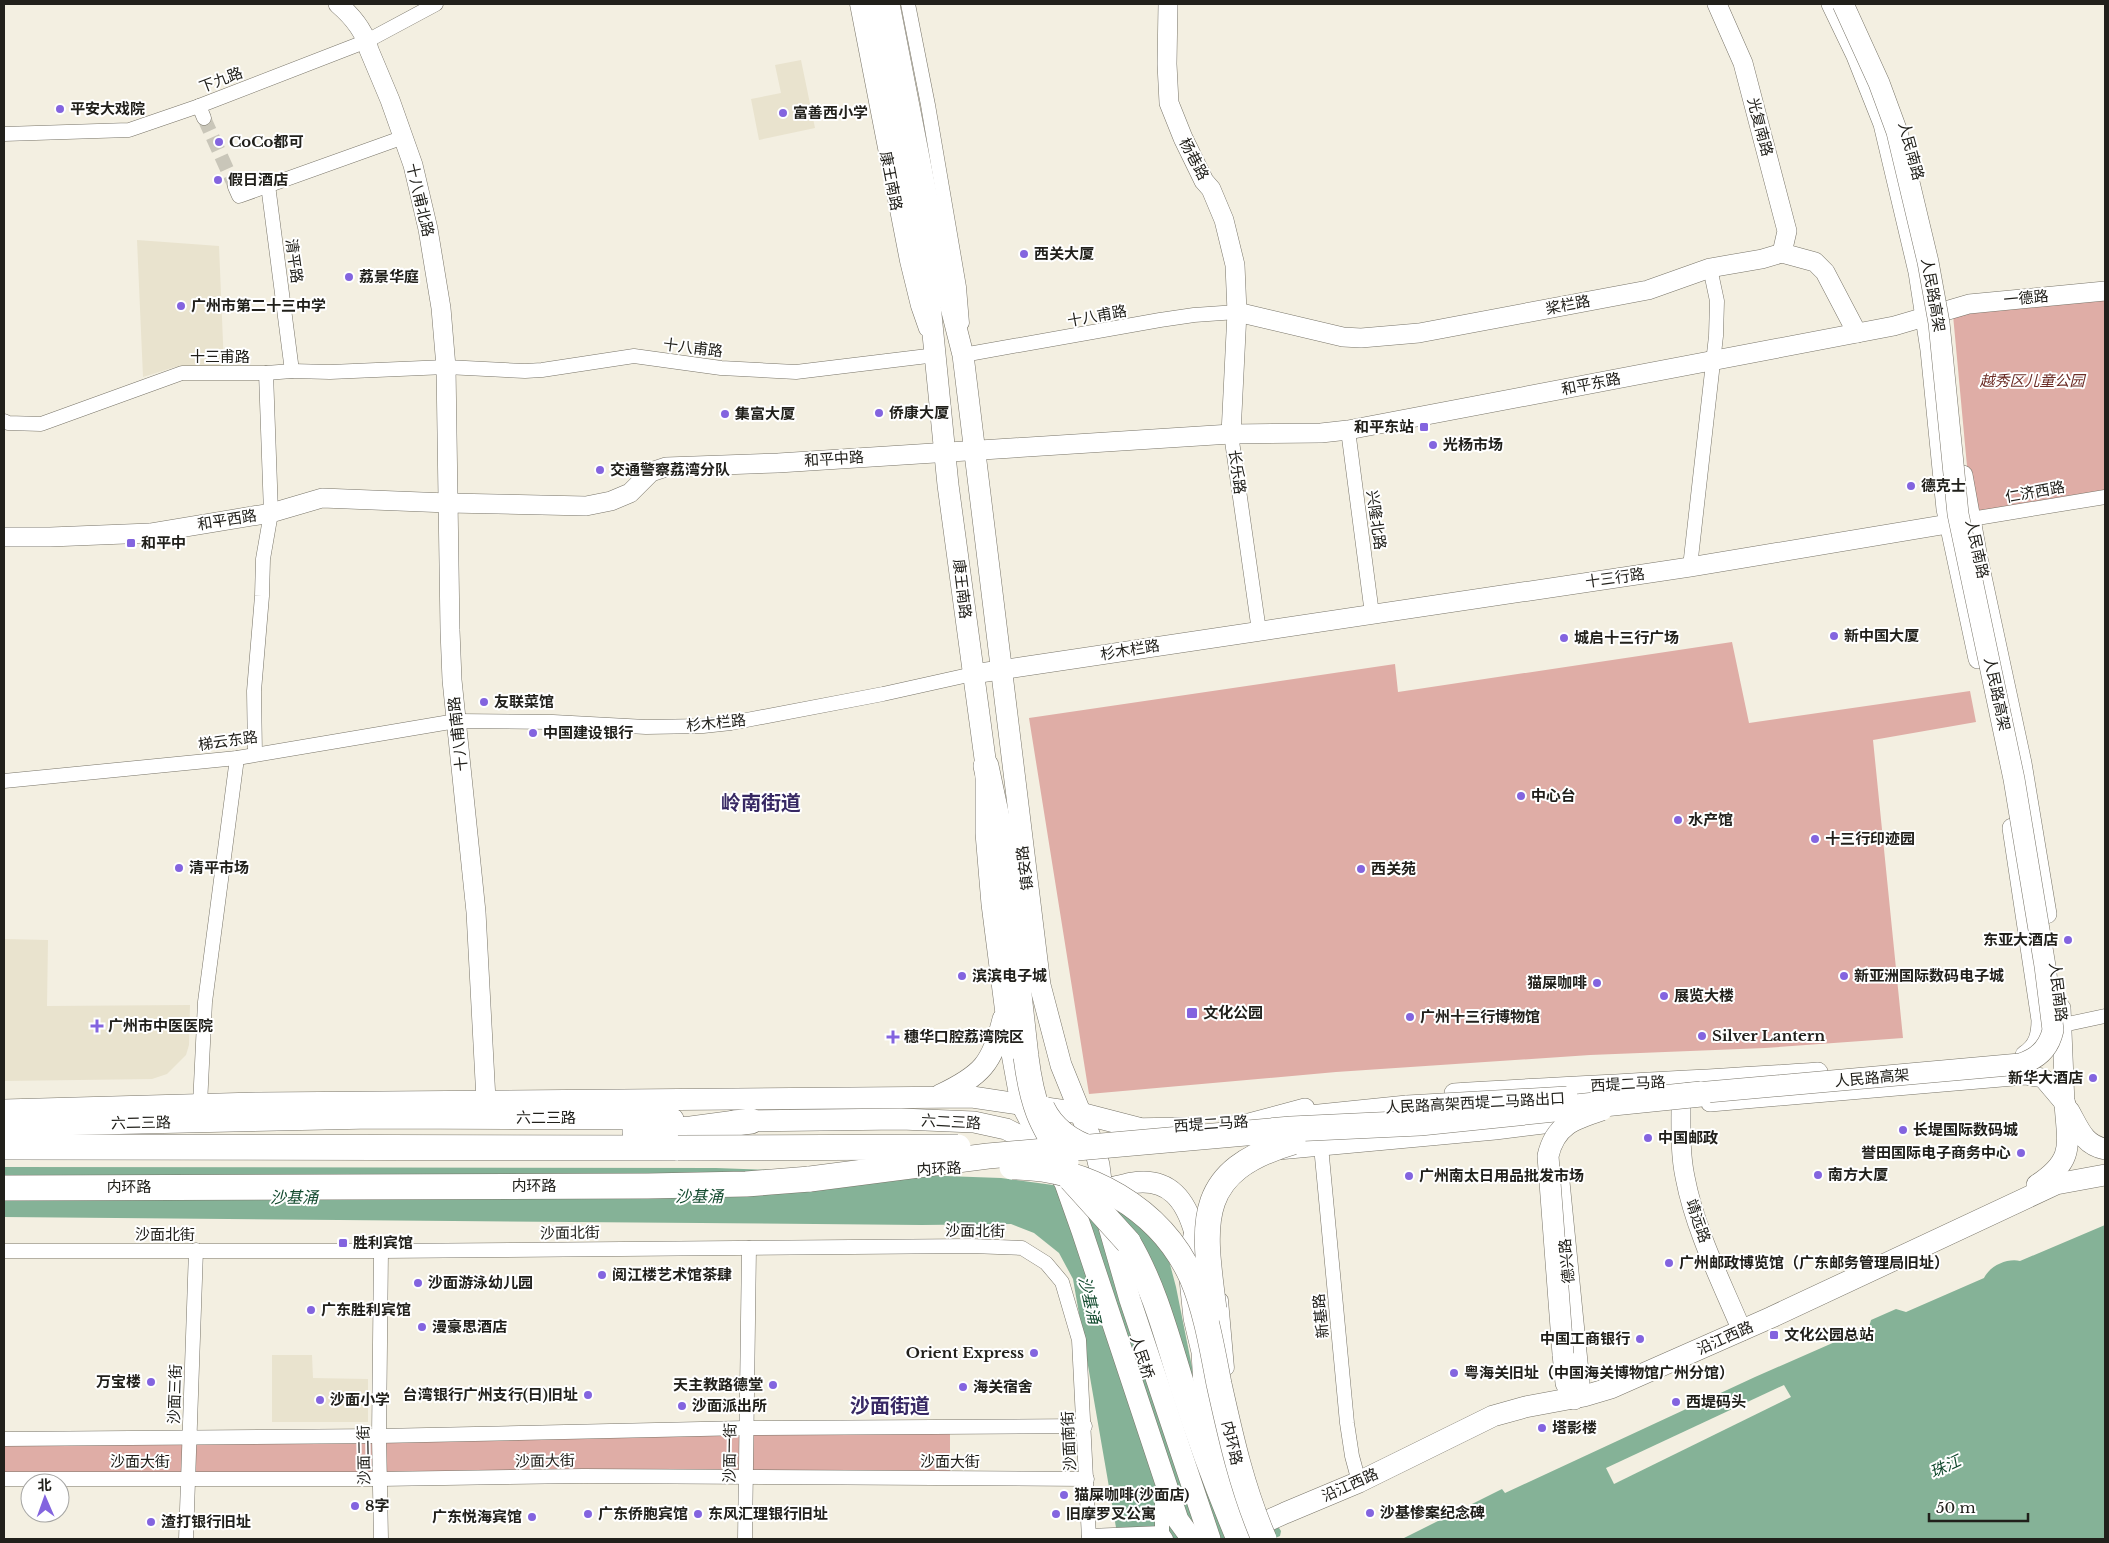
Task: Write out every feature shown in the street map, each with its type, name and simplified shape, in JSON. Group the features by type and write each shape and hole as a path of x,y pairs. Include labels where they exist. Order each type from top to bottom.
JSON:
{"highway":[{"path":"986,766 1002,841 1032,1096 1045,1128 1071,1170 1113,1216 1128,1242"},
{"path":"810,1180 988,1156 1291,1129 1420,1122 1691,1099"},
{"path":"4,1147 332,1146 515,1136 653,1132 751,1121"},
{"path":"1229,1431 1208,1257 1208,1218 1217,1193 1232,1172 1252,1157 1292,1145"},
{"name":"内环路","path":"332,1146 455,1149 950,1146 1026,1157 1052,1166 1069,1176 1128,1242 1138,1259 1154,1296 1189,1405 1245,1536"},
{"name":"内环路","path":"4,1188 648,1186 810,1180 930,1169 1029,1167 1043,1168 1081,1177 1111,1192 1156,1226 1175,1248 1192,1278 1210,1335 1229,1431 1246,1498 1245,1536"}],"main road":[{"name":"康王南路","path":"874,4 926,272 936,355 944,452 973,674"},
{"name":"康王南路","path":"889,4 937,252 963,355 1001,669"},
{"name":"人民路高架","path":"1691,1099 2020,1064 2030,1061 2039,1055 2050,1040 2053,1030 2046,975 2014,779 1958,514 1939,323 1928,262 1897,132 1879,83 1843,4"},
{"name":"镇安路","path":"1001,669 1037,964 1045,1008 1061,1065"},
{"path":"973,674 986,766 986,833 1005,1010 1021,1102 1065,1184"},
{"path":"938,1096 970,1079 985,1066 995,1046 1005,1010"},
{"path":"1026,1057 1039,1096 1054,1122 1071,1137 1092,1147 1113,1152 1138,1153 1292,1145 1534,1121 1604,1109 1691,1099"},
{"path":"1061,1065 1075,1086 1086,1098 1138,1128"},
{"name":"人民桥","path":"1061,1065 1081,1123 1099,1165 1107,1219 1130,1300 1210,1539"},
{"name":"六二三路","path":"4,1110 200,1104 938,1096 1021,1102 1081,1123 1138,1128"},
{"path":"895,1119 896,1097"},
{"name":"人民路高架西堤二马路出口","path":"1249,1123 1407,1106 1503,1100 1691,1099"},
{"path":"2065,1104 2086,1142 2095,1147 2105,1149"},
{"path":"2010,1204 2049,1177 2067,1156 2065,1104"},
{"path":"1574,1398 1566,1384 1548,1156 1551,1144 1562,1127 1579,1117 1604,1109"},
{"name":"六二三路","path":"4,1126 372,1118 751,1121 895,1119 974,1122 1006,1129 1035,1148 1065,1184"},
{"name":"沿江西路","path":"1245,1536 1285,1512 1360,1482 1492,1416 1525,1406 1574,1398 1611,1388 1742,1331 2056,1184 2105,1175"},
{"path":"1102,1190 1148,1182 1162,1186 1183,1203 1189,1212 1195,1233"},
{"name":"人民桥","path":"1065,1184 1077,1203 1097,1223 1105,1243 1202,1539"},
{"path":"1077,1203 1159,1466 1183,1529 1189,1535 1202,1539"}],"street":[{"name":"十八甫北路","path":"338,4 351,15 367,41 404,137 421,195 434,264 441,308 446,367"},
{"name":"下九路","path":"4,134 129,130 202,112 367,41 436,4"},
{"name":"康王南路","path":"857,4 913,287 936,355"},
{"name":"康王南路","path":"908,4 959,287 962,307 963,355"},
{"name":"杨巷路","path":"1168,4 1167,64 1169,103 1183,138 1204,181 1211,189 1224,220 1235,265 1237,312"},
{"name":"光复南路","path":"1718,4 1743,62 1787,231 1782,253"},
{"name":"人民南路","path":"1832,4 1856,56 1882,124 1903,203 1926,318 1948,524 2004,784 2036,982 2041,1032 2033,1049 2012,1066"},
{"name":"人民南路","path":"1854,4 1889,83 1904,124 1929,219 1947,310 1962,469 2022,763 2039,861 2063,1025 2065,1104"},
{"path":"237,191 268,185 404,137"},
{"name":"清平路","path":"268,185 292,371"},
{"name":"桨栏路","path":"1237,312 1343,337 1419,333 1648,290 1710,268 1762,259 1782,253"},
{"path":"1782,253 1814,262 1825,272 1857,332"},
{"path":"1690,567 1716,336 1717,301 1710,268"},
{"name":"一德路","path":"1947,310 1991,302 2105,291"},
{"name":"和平东路","path":"1231,434 1321,433 1348,430 1857,332 1926,318 1947,310"},
{"name":"十八甫路","path":"963,355 1160,320 1237,312"},
{"name":"长乐路","path":"1237,312 1231,434 1258,631"},
{"name":"十八甫路","path":"446,367 542,370 634,356 721,368 796,372 936,355"},
{"name":"十三甫路","path":"4,421 8,423 41,424 182,373 330,372 446,367"},
{"name":"十八甫南路","path":"446,367 450,630 456,721 476,912 486,1100"},
{"path":"255,754 254,691 262,596 262,559 271,513 266,373"},
{"name":"兴隆北路","path":"1348,430 1372,614"},
{"name":"和平中路","path":"448,503 586,506 611,501 630,493 651,472 666,467 778,463 1231,434"},
{"name":"仁济西路","path":"1971,519 2105,497"},
{"name":"和平西路","path":"4,537 150,533 271,513 322,498 448,503"},
{"name":"十三行路","path":"1258,631 1690,567 1971,519"},
{"name":"杉木栏路","path":"456,721 553,722 646,728 731,723 1001,669 1258,631"},
{"name":"梯云东路","path":"4,781 237,758 456,721"},
{"path":"200,1104 205,1002 237,758"},
{"path":"2063,1025 2105,1016"},
{"path":"2012,1066 2043,1078 2065,1104"},
{"name":"西堤二马路","path":"1195,1233 1204,1194 1208,1184 1219,1170 1240,1157 1292,1145 1321,1146 1556,1123 1691,1099 2012,1066"},
{"name":"西堤二马路","path":"1138,1128 1249,1123 1294,1110 1336,1103 1541,1087 2012,1066"},
{"path":"1249,1123 1339,1122 1524,1106 1613,1085"},
{"name":"靖远路","path":"1691,1099 1682,1160 1690,1197 1713,1262 1742,1331"},
{"path":"1524,1106 1556,1123"},
{"path":"1065,1184 1059,1155 1060,1139 1062,1135 1081,1123"},
{"name":"德兴路","path":"1556,1123 1580,1382 1574,1398"},
{"path":"1285,1512 1270,1509 1260,1504 1252,1492 1244,1466 1232,1410 1227,1368 1217,1232 1223,1203 1243,1174 1292,1145"},
{"name":"新基路","path":"1321,1146 1347,1424 1352,1456 1360,1482"},
{"path":"1195,1233 1204,1297 1204,1330 1201,1352 1204,1404 1214,1439 1230,1483 1242,1501 1255,1511 1285,1512"},
{"name":"沙面北街","path":"4,1251 381,1251 970,1246 1022,1248 1046,1263 1062,1282 1080,1340"},
{"name":"沙面一街","path":"745,1539 749,1248"},
{"name":"沙面三街","path":"186,1539 196,1250"},
{"name":"沙面二街","path":"381,1251 379,1436 381,1539"},
{"name":"沙面南街","path":"1080,1340 1091,1537"},
{"name":"沙面大街","path":"4,1439 379,1436 746,1428 1084,1426"},
{"path":"1091,1537 1164,1536 1163,1493 1159,1466"},
{"name":"沙面大街","path":"4,1479 380,1479 582,1476 1087,1479"}],"shaded area":[{"name":"富善西小学","path":"801,60 815,128 759,140 751,99 781,93 775,65"},
{"name":"广州市第二十三中学","path":"137,240 219,246 224,366 175,367 143,377"},
{"name":"广州市中医医院","path":"4,939 48,940 47,1006 190,1005 189,1045 186,1055 167,1074 152,1079 4,1081"},
{"name":"沙面小学","path":"272,1355 312,1355 313,1378 368,1379 368,1422 272,1422"}],"green space":[{"name":"越秀区儿童公园","path":"2105,297 2105,491 1976,513 1967,466 1953,315"},
{"name":"文化公园","path":"1732,642 1749,723 1970,691 1976,722 1873,740 1903,1038 1765,1048 1590,1055 1336,1072 1089,1094 1029,718 1395,664 1398,692"},
{"path":"741,1432 741,1471 385,1475 384,1441"},
{"path":"752,1432 950,1432 950,1472 753,1472"},
{"path":"374,1440 376,1476 196,1474 196,1441"},
{"path":"183,1441 183,1474 4,1474 4,1443"}],"water":[{"name":"沙基涌","path":"4,1167 716,1168 1001,1178 1134,1196 1158,1219 1176,1287 1202,1417 1281,1531 1280,1536 1273,1539 1118,1539 1073,1279 1059,1253 1034,1233 1011,1224 922,1225 4,1217"},
{"name":"珠江","path":"2105,1225 2105,1539 1402,1539 1502,1489 1505,1493 1755,1377 1869,1327 1871,1320 1896,1309 1906,1312 1984,1278 1990,1270 1999,1264 2015,1260 2020,1261"}],"pier":[{"path":"1784,1385 1791,1397 1614,1484 1606,1468"}],"tunnel":[{"path":"204,118 235,187"}],"place":[{"name":"平安大戏院","path":"60,109"},
{"name":"富善西小学","path":"783,113"},
{"name":"CoCo都可","path":"219,142"},
{"name":"假日酒店","path":"218,180"},
{"name":"西关大厦","path":"1024,254"},
{"name":"荔景华庭","path":"349,277"},
{"name":"广州市第二十三中学","path":"181,306"},
{"name":"侨康大厦","path":"879,413"},
{"name":"集富大厦","path":"725,414"},
{"name":"和平东站","path":"1424,427"},
{"name":"光杨市场","path":"1433,445"},
{"name":"交通警察荔湾分队","path":"600,470"},
{"name":"德克士","path":"1911,486"},
{"name":"和平中","path":"131,543"},
{"name":"新中国大厦","path":"1834,636"},
{"name":"城启十三行广场","path":"1564,638"},
{"name":"友联菜馆","path":"484,702"},
{"name":"中国建设银行","path":"533,733"},
{"name":"中心台","path":"1521,796"},
{"name":"水产馆","path":"1678,820"},
{"name":"十三行印迹园","path":"1815,839"},
{"name":"清平市场","path":"179,868"},
{"name":"西关苑","path":"1361,869"},
{"name":"东亚大酒店","path":"2068,940"},
{"name":"滨滨电子城","path":"962,976"},
{"name":"新亚洲国际数码电子城","path":"1844,976"},
{"name":"猫屎咖啡","path":"1597,983"},
{"name":"展览大楼","path":"1664,996"},
{"name":"文化公园","path":"1192,1013"},
{"name":"广州十三行博物馆","path":"1410,1017"},
{"name":"广州市中医医院","path":"97,1026"},
{"name":"Silver Lantern","path":"1702,1036"},
{"name":"穗华口腔荔湾院区","path":"893,1037"},
{"name":"新华大酒店","path":"2093,1078"},
{"name":"长堤国际数码城","path":"1903,1130"},
{"name":"中国邮政","path":"1648,1138"},
{"name":"誉田国际电子商务中心","path":"2021,1153"},
{"name":"南方大厦","path":"1818,1175"},
{"name":"广州南太日用品批发市场","path":"1409,1176"},
{"name":"胜利宾馆","path":"343,1243"},
{"name":"广州邮政博览馆（广东邮务管理局旧址）","path":"1669,1263"},
{"name":"阅江楼艺术馆茶肆","path":"602,1275"},
{"name":"沙面游泳幼儿园","path":"418,1283"},
{"name":"广东胜利宾馆","path":"311,1310"},
{"name":"漫豪思酒店","path":"422,1327"},
{"name":"文化公园总站","path":"1774,1335"},
{"name":"中国工商银行","path":"1640,1339"},
{"name":"Orient Express","path":"1034,1353"},
{"name":"粤海关旧址（中国海关博物馆广州分馆）","path":"1454,1373"},
{"name":"万宝楼","path":"151,1382"},
{"name":"天主教路德堂","path":"773,1385"},
{"name":"海关宿舍","path":"963,1387"},
{"name":"台湾银行广州支行(日)旧址","path":"588,1395"},
{"name":"沙面小学","path":"320,1400"},
{"name":"西堤码头","path":"1676,1402"},
{"name":"沙面派出所","path":"682,1406"},
{"name":"塔影楼","path":"1542,1428"},
{"name":"猫屎咖啡(沙面店)","path":"1064,1495"},
{"name":"8字","path":"355,1506"},
{"name":"沙基惨案纪念碑","path":"1370,1513"},
{"name":"广东侨胞宾馆","path":"588,1514"},
{"name":"东风汇理银行旧址","path":"698,1514"},
{"name":"旧摩罗叉公寓","path":"1056,1514"},
{"name":"广东悦海宾馆","path":"532,1517"},
{"name":"渣打银行旧址","path":"151,1522"}],"district":[{"name":"岭南街道","path":"761,803"},
{"name":"沙面街道","path":"890,1406"}]}
